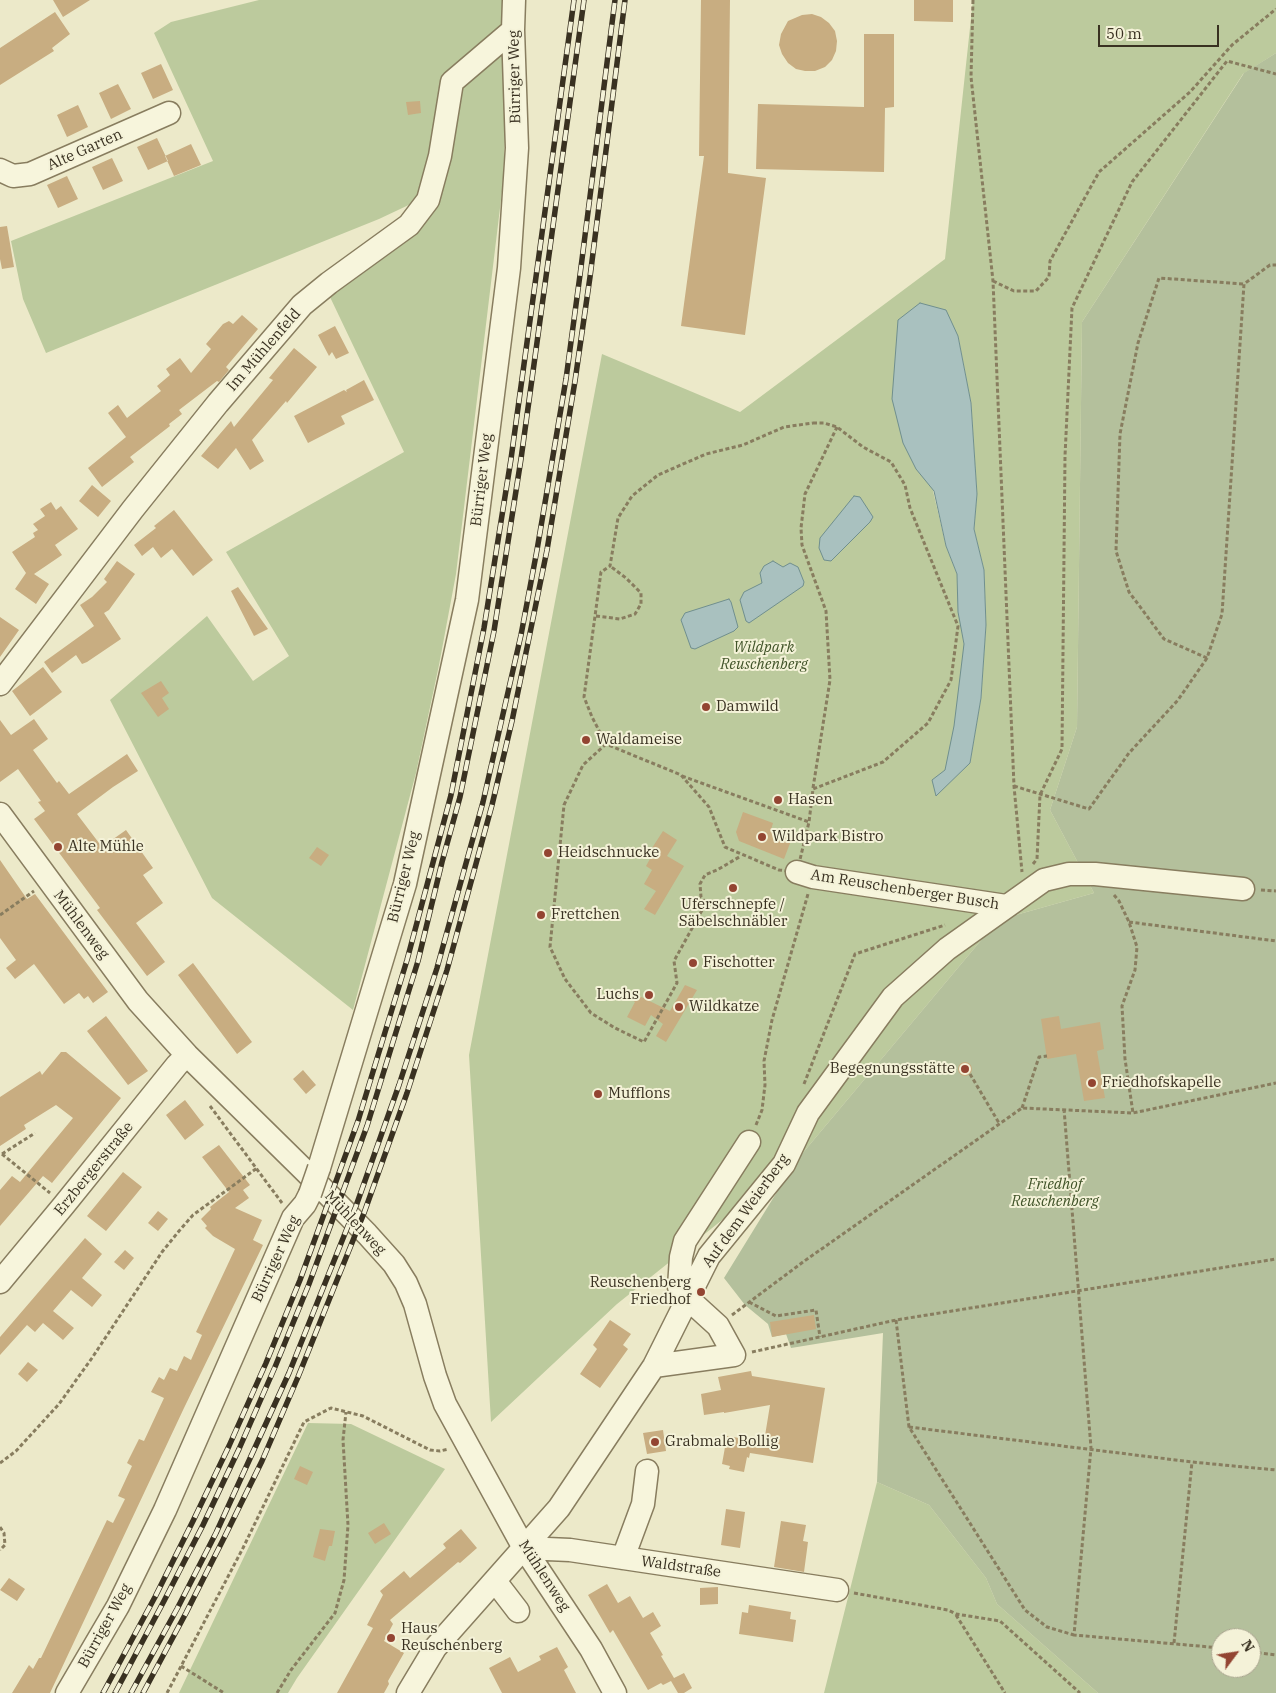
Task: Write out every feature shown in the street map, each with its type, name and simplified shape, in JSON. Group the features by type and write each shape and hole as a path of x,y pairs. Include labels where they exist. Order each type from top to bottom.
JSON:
{"street":[{"name":"Bürriger Weg","path":"67,1693 118,1606 165,1510 293,1218 305,1204 310,1194 405,884 466,600 509,268 517,148 514,0"},
{"name":"Im Mühlenfeld","path":"0,684 133,509 218,403 302,305 409,225 428,200 440,156 452,82 514,30"},
{"name":"Alte Garten","path":"0,170 13,176 30,174 169,113"},
{"name":"Mühlenweg","path":"0,814 138,1001 188,1055 308,1172 394,1264 406,1283 415,1304 435,1376 445,1404 524,1548 591,1649 615,1693"},
{"name":"Am Reuschenberger Busch","path":"805,875 1006,906 1044,880 1069,874 1095,874 1243,889"},
{"name":"Auf dem Weierberg","path":"408,1693 435,1648 559,1508 654,1366 709,1256 784,1164 808,1113 892,997 948,949 1006,906"},
{"name":"Erzbergerstraße","path":"0,1282 177,1065 188,1055"},
{"path":"654,1366 734,1355 718,1326 696,1306 686,1303 679,1288 681,1257 685,1241 749,1142"},
{"path":"623,1558 643,1504 647,1470"},
{"name":"Waldstraße","path":"524,1548 570,1550 836,1590"},
{"path":"495,1581 518,1611"}],"path":[{"path":"973,0 971,77 992,281 1014,786 1022,871 1020,879"},
{"path":"992,281 1014,291 1036,291 1049,277 1050,261 1098,172 1190,92 1232,45 1276,9"},
{"path":"1032,867 1037,859 1040,795 1062,748 1065,456 1072,308 1132,182 1227,61 1276,74"},
{"path":"1207,658 1164,639 1129,592 1116,550 1120,434 1138,343 1159,278 1244,284 1270,265 1276,265"},
{"path":"1014,786 1089,809 1128,753 1178,700 1207,658 1222,614 1244,284"},
{"path":"809,822 681,775 606,744 584,697 601,572 610,566 618,518 632,496 658,475 706,454 743,445 784,427 812,422 836,427 863,447 891,462 905,485 910,508 958,626 950,680 928,723 884,762 813,789"},
{"path":"749,1142 762,1110 765,1085 764,1061 805,875 813,789 830,680 826,611 802,545 801,528 806,494 836,427"},
{"path":"595,616 620,619 635,614 641,604 641,592 610,566"},
{"path":"606,744 583,764 564,806 550,947 565,979 591,1013 615,1028 644,1042 677,983 674,961 706,903 701,896 700,884 705,875 741,855"},
{"path":"681,775 709,807 725,848 779,870 805,875"},
{"path":"0,916 48,880"},
{"path":"1133,1113 1125,1059 1122,1006 1135,970 1137,946 1129,922 1276,941"},
{"path":"802,1088 855,954 949,924"},
{"path":"1022,1108 1038,1057 1047,1056"},
{"path":"970,1074 999,1124"},
{"path":"718,1326 1022,1108 1133,1113 1276,1084"},
{"path":"1064,1109 1091,1448 1074,1635"},
{"path":"228,1130 293,1218"},
{"path":"35,1133 1,1154 64,1205"},
{"path":"0,1463 16,1451 59,1404 98,1350 162,1252 179,1231 193,1216 257,1168"},
{"path":"734,1355 896,1320 1276,1259"},
{"path":"749,1302 776,1316 816,1310 820,1337"},
{"path":"896,1320 909,1427 1025,1610 1046,1627 1074,1635 1211,1647"},
{"path":"167,1693 243,1548 304,1422 331,1408 363,1416 430,1450 440,1451 452,1448 465,1441"},
{"path":"276,1693 291,1670 335,1614 344,1580 348,1525 343,1440 346,1412"},
{"path":"909,1427 1192,1462 1276,1470"},
{"path":"1174,1643 1192,1462"},
{"path":"0,1527 4,1533 5,1545 0,1550"},
{"path":"836,1590 1000,1621 1080,1693"},
{"path":"956,1614 1006,1693"},
{"path":"1261,1653 1276,1655"},
{"path":"181,1666 224,1693"}],"green space":[{"path":"259,0 507,0 502,24 471,53 425,190 415,202 379,219 46,353 23,299 11,241 213,161 154,33 171,22"},
{"name":"Wildpark Reuschenberg","path":"973,0 1276,0 1276,53 1243,74 1082,322 1077,727 1050,810 1094,893 998,920 796,1161 617,1304 491,1422 469,1055 602,354 740,412 945,259","holes":["958,336 971,403 977,494 974,529 984,570 986,625 981,698 970,763 964,644 957,574 946,546 933,491"]},
{"path":"506,47 508,58 503,183 456,574 416,773 353,1010 212,898 110,700 207,616 253,681 289,656 226,552 404,452 330,297 417,232 457,86"},
{"name":"Friedhof Reuschenberg","path":"1276,53 1276,1693 1098,1693 997,1604 986,1578 929,1505 877,1482 883,1333 791,1348 786,1334 772,1337 768,1324 745,1305 724,1278 796,1161 998,920 1094,893 1050,810 1077,727 1082,322 1244,73"},
{"path":"308,1423 351,1424 445,1469 288,1693 179,1693"},
{"path":"877,1482 929,1505 986,1578 997,1604 1098,1693 824,1693"}],"water":[{"path":"920,303 946,310 958,336 971,403 977,494 974,529 984,570 986,625 981,698 970,763 936,796 932,780 945,770 954,726 964,644 958,612 957,574 946,546 934,491 916,469 903,443 892,399 898,320"},
{"path":"854,496 860,497 873,517 831,561 824,560 819,548 820,538"},
{"path":"773,561 783,567 790,563 798,567 804,582 803,586 749,623 746,621 740,600 744,592 762,583 760,573 764,566"},
{"path":"729,599 738,627 734,631 695,649 691,648 681,620 685,613"}],"building":[{"path":"53,0 90,0 63,17"},
{"path":"701,0 730,0 728,173 766,178 745,335 681,326 704,156 699,156"},
{"path":"914,0 953,0 953,22 914,21"},
{"path":"55,12 70,34 52,48 54,51 0,85 0,48"},
{"path":"812,14 821,17 835,31 836,51 832,60 825,67 815,71 805,71 796,69 788,63 779,45 781,34 788,21 802,15"},
{"path":"864,34 894,34 894,107 885,108 884,172 756,169 758,104 864,107"},
{"path":"161,64 173,90 153,99 141,73"},
{"path":"118,84 131,109 111,119 99,93"},
{"path":"420,101 421,113 408,115 406,102"},
{"path":"78,105 88,127 67,137 57,115"},
{"path":"157,138 168,161 148,170 137,147"},
{"path":"191,144 201,165 174,176 165,156"},
{"path":"112,158 123,181 103,190 92,167"},
{"path":"67,176 78,199 58,208 47,185"},
{"path":"7,226 14,267 2,269 0,259 0,227"},
{"path":"242,315 258,329 226,367 229,370 219,382 217,381 179,410 182,414 169,424 170,426 130,457 134,462 102,487 88,468 126,437 108,413 118,405 127,418 161,391 157,386 170,375 166,369 180,358 191,373 211,349 206,344 223,324 229,321 233,324"},
{"path":"335,326 349,353 336,359 332,352 329,356 318,335"},
{"path":"294,348 317,367 287,403 286,401 252,440 264,461 250,470 236,448 218,469 201,456 231,421 234,427 273,380 269,378"},
{"path":"364,380 374,400 341,416 345,424 308,443 294,416 344,390 347,392 346,390"},
{"path":"92,485 111,501 98,517 79,501"},
{"path":"51,502 56,510 61,506 78,529 55,545 62,555 34,574 49,584 36,604 15,589 26,573 12,552 35,537 33,533 38,530 33,524 45,516 40,509"},
{"path":"174,510 213,560 193,576 172,549 161,558 153,547 142,556 134,545 156,528 154,526"},
{"path":"117,561 135,574 109,610 104,613 121,639 87,662 82,664 76,655 52,673 44,662 94,626 80,605 92,597 107,582 104,579"},
{"path":"238,587 268,629 254,636 231,591"},
{"path":"0,617 19,630 0,657"},
{"path":"43,667 62,692 30,716 12,691"},
{"path":"161,681 169,693 162,698 169,709 158,717 141,693"},
{"path":"34,719 48,739 33,750 57,783 59,781 69,794 127,754 138,771 77,814 102,847 126,830 153,868 143,875 163,903 136,923 165,962 147,976 97,910 100,908 34,819 45,811 38,802 41,801 18,769 0,782 0,720 11,735"},
{"name":"Wildpark Bistro","path":"743,812 773,823 771,830 792,838 784,859 739,841 736,832"},
{"path":"663,831 677,840 667,856 684,866 655,915 644,909 656,891 644,884 652,870 646,866 655,850 652,848"},
{"path":"317,847 329,855 321,866 309,858"},
{"path":"0,860 27,899 35,894 108,992 93,1003 88,996 84,999 79,993 64,1004 34,964 15,979 6,968 16,960 0,938"},
{"path":"193,963 252,1042 237,1054 178,975"},
{"path":"685,985 697,990 666,1042 656,1036 663,1024 651,1015 645,1026 627,1017 635,1002 628,997 631,992 670,1011"},
{"path":"106,1016 148,1071 128,1085 87,1031"},
{"path":"1059,1016 1061,1029 1100,1022 1104,1049 1097,1051 1105,1098 1084,1101 1076,1054 1047,1059 1041,1019"},
{"path":"61,1052 66,1052 121,1098 52,1183 43,1176 0,1226 0,1190 12,1176 20,1182 73,1118 56,1105 24,1125 26,1129 0,1146 0,1097 40,1071 42,1075"},
{"name":"Begegnungsstätte","path":"962,1062 968,1062 972,1069 968,1076 962,1076 958,1072 958,1066"},
{"path":"303,1070 316,1085 306,1094 293,1079"},
{"path":"185,1100 204,1125 185,1140 166,1115"},
{"path":"219,1145 250,1185 243,1190 249,1198 235,1208 262,1220 253,1240 263,1245 50,1693 12,1693 29,1665 33,1669 39,1658 41,1658 107,1520 113,1523 125,1499 118,1496 132,1466 127,1463 139,1439 144,1441 164,1398 151,1392 159,1377 164,1380 170,1368 177,1371 184,1356 191,1360 202,1335 196,1332 235,1249 213,1236 205,1228 207,1226 201,1219 211,1209 210,1207 229,1192 202,1157"},
{"path":"123,1172 142,1187 106,1231 87,1216"},
{"path":"158,1211 168,1219 158,1231 148,1223"},
{"path":"85,1238 102,1254 82,1278 102,1295 92,1307 71,1290 53,1311 74,1328 63,1340 43,1323 35,1332 27,1325 0,1355 0,1337"},
{"path":"125,1250 134,1258 124,1270 114,1262"},
{"path":"814,1315 816,1329 772,1337 770,1322"},
{"path":"610,1320 631,1334 623,1345 628,1349 600,1388 580,1374 597,1349 593,1345"},
{"path":"28,1362 38,1370 27,1382 18,1374"},
{"path":"751,1371 752,1376 825,1388 813,1463 750,1453 749,1458 747,1457 744,1472 729,1469 730,1466 722,1464 727,1436 764,1442 770,1405 704,1415 701,1394 721,1390 718,1377"},
{"name":"Grabmale Bollig","path":"663,1430 666,1451 647,1454 643,1433"},
{"path":"300,1466 313,1472 307,1485 294,1479"},
{"path":"726,1509 745,1512 740,1548 721,1545"},
{"path":"781,1521 806,1525 803,1541 808,1542 804,1572 774,1567"},
{"path":"384,1523 391,1534 375,1544 368,1533"},
{"path":"320,1529 335,1531 332,1546 329,1546 325,1561 313,1557"},
{"path":"461,1529 477,1548 390,1620 393,1624 384,1641 404,1653 388,1681 389,1684 384,1693 337,1693 373,1628 367,1625 383,1595 380,1591 404,1571 410,1578 446,1548 443,1544"},
{"path":"9,1578 25,1589 17,1601 0,1590"},
{"path":"607,1584 618,1603 630,1596 643,1618 653,1612 661,1626 650,1633 663,1655 661,1656 674,1678 684,1673 692,1688 684,1693 678,1693 671,1681 663,1685 661,1683 648,1690 613,1630 610,1633 588,1595"},
{"path":"718,1587 718,1604 700,1605 700,1588"},
{"path":"749,1605 791,1612 790,1619 796,1620 793,1642 739,1634 742,1612 748,1613"},
{"path":"557,1647 568,1667 564,1670 576,1693 502,1693 489,1668 510,1657 518,1672 541,1660 539,1656"}],"railway":[{"path":"103,1693 155,1597 193,1521 266,1363 300,1280 358,1121 407,960 451,795 484,628 511,459 574,0"},
{"path":"115,1693 203,1525 275,1367 309,1284 367,1126 418,961 460,797 494,631 521,459 584,0"},
{"path":"131,1693 216,1533 289,1373 356,1206 399,1085 437,968 483,802 521,635 537,550 566,379 615,0"},
{"path":"143,1693 186,1613 262,1461 298,1377 364,1213 407,1093 447,970 492,805 512,721 547,550 590,277 625,0"}],"place":[{"name":"Damwild","path":"706,707"},
{"name":"Waldameise","path":"586,740"},
{"name":"Hasen","path":"778,800"},
{"name":"Wildpark Bistro","path":"762,837"},
{"name":"Alte Mühle","path":"58,847"},
{"name":"Heidschnucke","path":"548,853"},
{"name":"Uferschnepfe / Säbelschnäbler","path":"733,888"},
{"name":"Frettchen","path":"541,915"},
{"name":"Fischotter","path":"693,963"},
{"name":"Luchs","path":"649,995"},
{"name":"Wildkatze","path":"679,1007"},
{"name":"Begegnungsstätte","path":"965,1069"},
{"name":"Friedhofskapelle","path":"1092,1083"},
{"name":"Mufflons","path":"598,1094"},
{"name":"Reuschenberg Friedhof","path":"701,1292"},
{"name":"Grabmale Bollig","path":"655,1442"},
{"name":"Haus Reuschenberg","path":"391,1638"}]}
